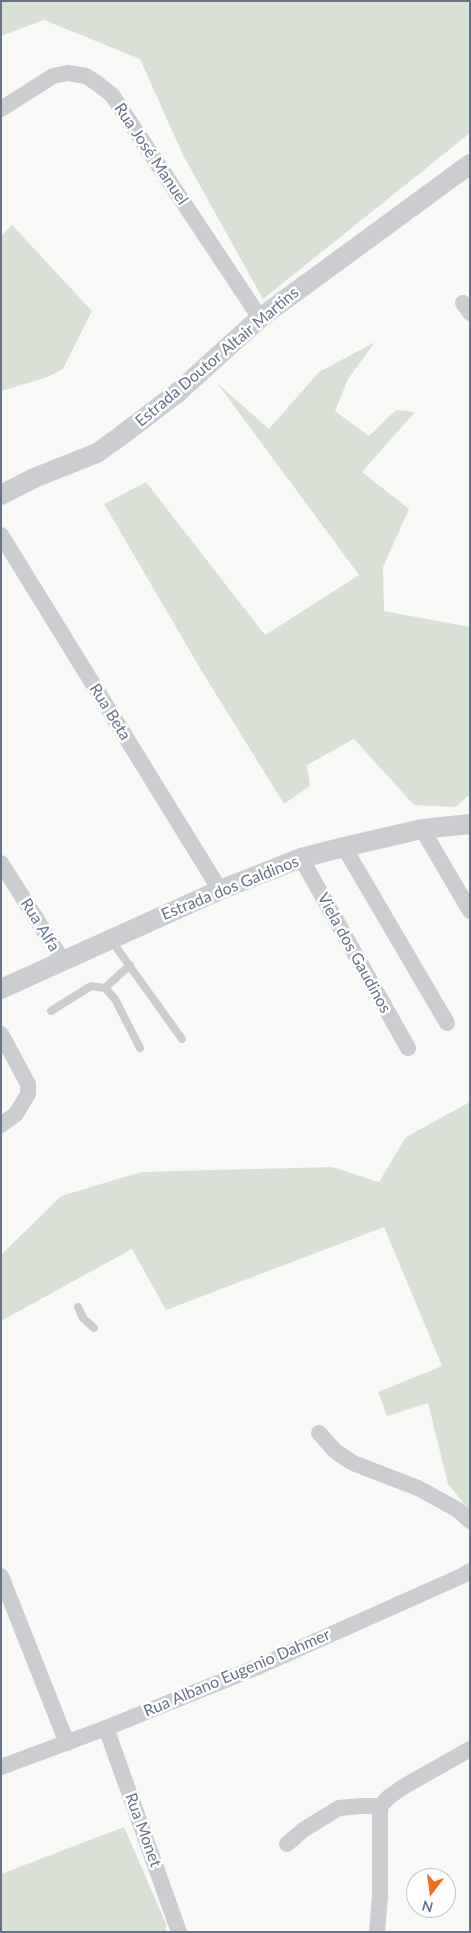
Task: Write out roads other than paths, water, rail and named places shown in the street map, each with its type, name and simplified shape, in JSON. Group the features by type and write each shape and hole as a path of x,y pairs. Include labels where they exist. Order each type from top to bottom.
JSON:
{"street":[{"name":"Rua José Manuel","path":"1,109 53,76 68,73 86,76 112,95 260,318"},
{"name":"Estrada Doutor Altair Martins","path":"1,495 34,478 97,452 176,394 260,318 470,164"},
{"name":"Rua Beta","path":"1,535 220,890"},
{"name":"Estrada dos Galdinos","path":"1,989 220,890 301,858 344,846 422,830 470,824"},
{"path":"422,830 470,911"},
{"path":"344,846 447,1023"},
{"name":"Viela dos Gaudinos","path":"301,858 408,1048"},
{"name":"Rua Alfa","path":"1,863 63,961"},
{"path":"1,1034 28,1084 28,1094 16,1114 1,1125"},
{"path":"319,1433 335,1451 353,1463 418,1488 458,1510 470,1521"},
{"name":"Rua Albano Eugenio Dahmer","path":"1,1767 106,1728 260,1666 470,1571"},
{"path":"1,1576 67,1743"},
{"name":"Rua Monet","path":"106,1728 179,1932"},
{"path":"377,1932 380,1896 380,1806 389,1797 403,1788 470,1749"},
{"path":"287,1844 303,1830 339,1808 380,1806"}],"lane":[{"path":"110,939 182,1039"},
{"path":"105,988 130,965"},
{"path":"51,1012 91,986 105,988 115,999 140,1048"},
{"path":"78,1307 83,1318 94,1328"}]}
